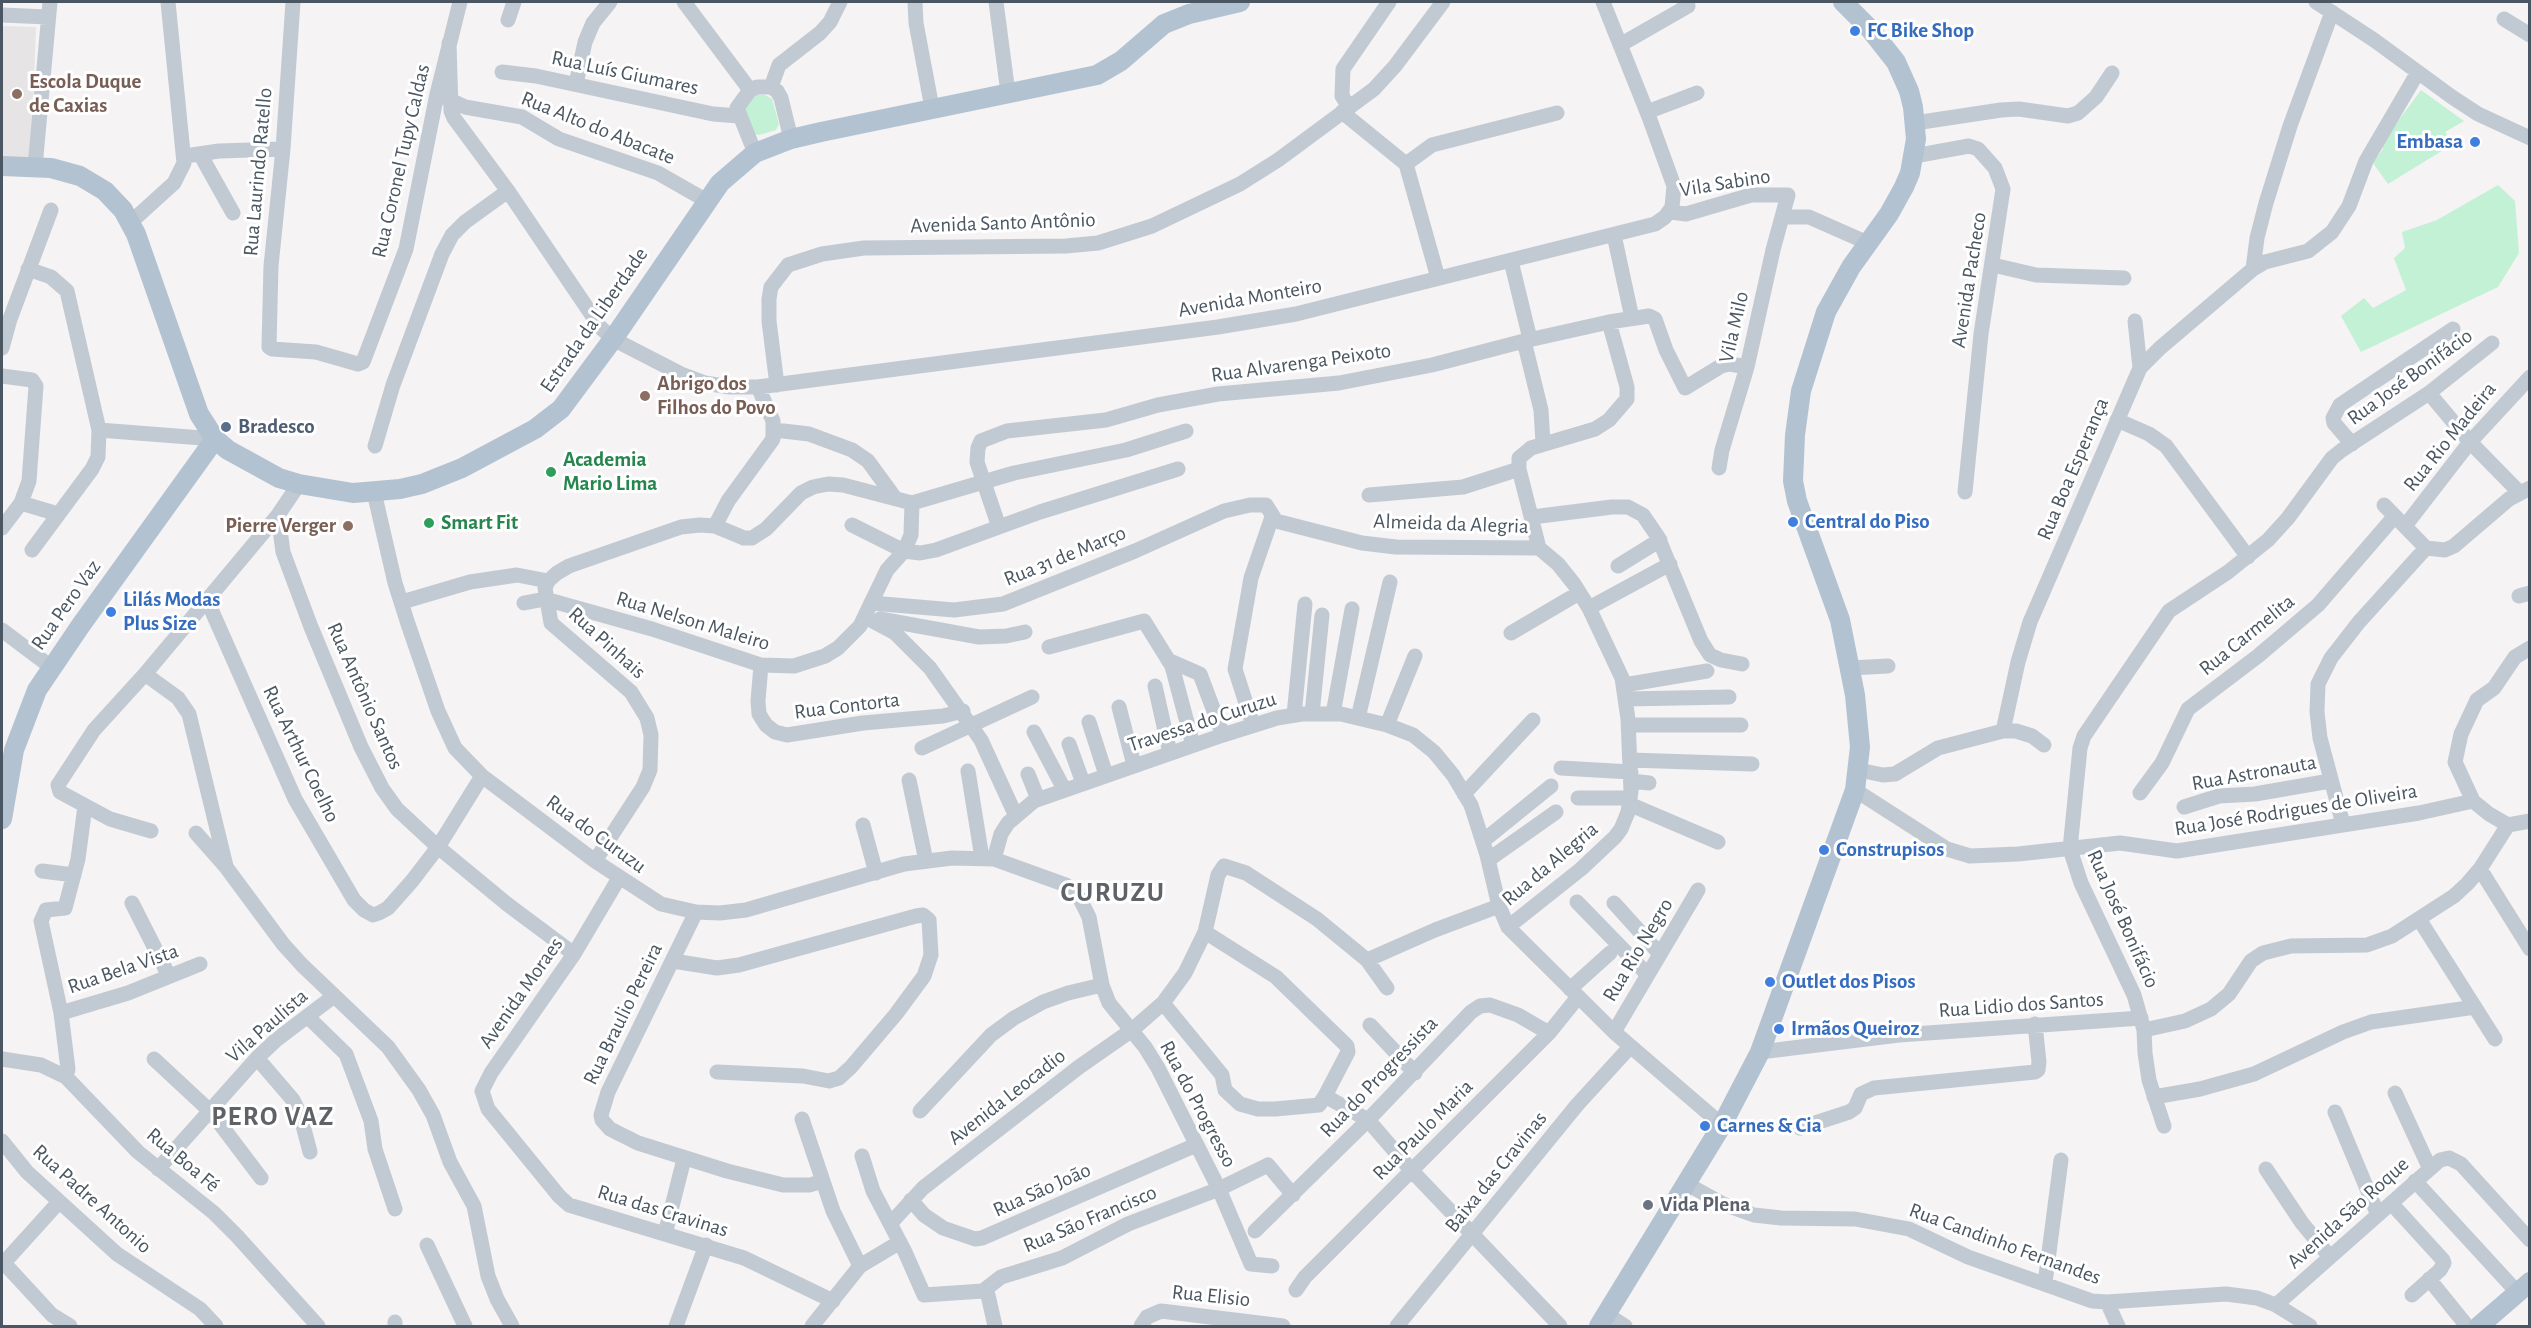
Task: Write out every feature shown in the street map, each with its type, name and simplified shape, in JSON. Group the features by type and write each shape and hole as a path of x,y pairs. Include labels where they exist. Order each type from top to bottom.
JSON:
{"main road":[{"name":"Estrada da Liberdade","path":"2,166 66,171 94,184 114,200 131,222 192,398 206,427 228,450 256,466 299,484 352,493 400,489 442,477 535,429 561,409 613,339 720,183 755,153 791,139 1097,75 1121,61 1164,24 1189,14 1240,2"},
{"path":"1603,1320 1722,1125 1760,1052 1856,790 1859,770 1859,729 1850,668 1840,620 1797,501 1793,481 1795,435 1801,391 1820,327 1836,291 1897,201 1910,173 1914,156 1915,123 1909,91 1896,62 1870,28 1843,2"},
{"name":"Rua Pero Vaz","path":"2,819 3,789 14,750 37,690 51,667 215,439"},
{"path":"2479,1326 2524,1287"}],"street":[{"path":"131,222 174,183 182,170 184,156 168,2"},
{"name":"Rua Laurindo Ratello","path":"269,347 271,266 283,149 293,2"},
{"name":"Rua Coronel Tupy Caldas","path":"269,347 316,352 358,364 363,362 406,249 444,97 449,42 460,2"},
{"path":"508,20 514,2"},
{"path":"576,84 585,42 593,23 610,2"},
{"path":"684,2 750,90"},
{"path":"771,87 779,65 820,33 830,22 840,2"},
{"path":"915,2 916,23 932,108"},
{"path":"996,2 1008,93"},
{"path":"1389,2 1343,69 1342,96 1346,109 1406,164 1438,278"},
{"name":"Avenida Santo Antônio","path":"777,385 769,321 769,299 771,287 788,265 822,254 864,248 1066,246 1098,243 1125,236 1179,214 1240,184 1278,160 1374,89 1443,2"},
{"path":"1603,2 1674,186 1670,212"},
{"path":"2316,2 2478,114 2529,138"},
{"path":"1620,45 1688,6"},
{"path":"2,15 49,9 35,167"},
{"path":"2253,269 2257,238 2266,203 2290,126 2332,12"},
{"path":"2504,19 2529,35"},
{"name":"Rua Luís Giumares","path":"502,72 536,76 713,114 739,116"},
{"name":"Rua Boa Esperança","path":"2003,731 2018,662 2030,622 2140,368 2160,348 2253,269 2265,262 2308,251 2332,232 2349,206 2366,161 2418,72"},
{"path":"1915,123 1962,114 2019,109 2068,116 2078,113 2096,98 2112,73"},
{"path":"755,153 737,108 750,90 771,87"},
{"path":"771,87 782,98 791,139"},
{"path":"1647,112 1697,93"},
{"name":"Avenida Monteiro","path":"444,97 454,118 508,191 589,314 600,327 613,339 681,374 705,383 730,387 777,385 1218,327 1296,314 1655,225 1670,212"},
{"name":"Rua Alto do Abacate","path":"444,97 465,107 522,117 559,139 657,174 707,201"},
{"path":"1406,164 1432,145 1557,113"},
{"name":"Avenida Pacheco","path":"1914,156 1969,146 1978,149 2001,178 2003,189 1981,334 1965,492"},
{"path":"184,156 248,149 283,149"},
{"path":"200,154 233,213"},
{"path":"375,446 393,385 442,254 452,235 465,222 508,191"},
{"name":"Vila Sabino","path":"1670,212 1686,214 1751,195 1788,195"},
{"name":"Vila Milo","path":"1719,468 1722,450 1747,367 1773,250 1788,195"},
{"path":"2,348 28,269 51,210"},
{"name":"Vila Sabino","path":"1782,217 1809,217 1868,243"},
{"path":"1614,235 1632,318 1649,316 1655,320 1666,350 1687,389 1721,366 1730,364 1747,367"},
{"path":"1510,261 1541,410 1544,443"},
{"path":"1993,265 2036,275 2124,279"},
{"path":"28,269 51,277 67,291 99,430 98,457 92,469 32,550"},
{"name":"Rua Alvarenga Peixoto","path":"999,528 977,462 978,448 981,441 1007,431 1106,420 1158,405 1218,394 1339,383 1431,365 1527,340 1632,318"},
{"path":"2135,321 2140,368"},
{"path":"1539,548 1519,469 1519,458 1523,453 1544,443 1595,429 1609,420 1627,399 1627,387 1609,322"},
{"name":"Rua José Bonifácio","path":"2352,444 2334,423 2333,418 2340,405 2453,328"},
{"name":"Rua José Bonifácio","path":"2143,1024 2129,981 2080,884 2070,849 2080,748 2091,722 2169,611 2248,557 2283,524 2332,458 2428,393 2492,343"},
{"path":"2,376 32,380 36,386 33,461 29,481 21,503 2,528"},
{"name":"Rua Rio Madeira","path":"2400,522 2529,377"},
{"path":"715,526 728,501 773,439 775,430 773,421 758,387"},
{"path":"2384,505 2426,548 2445,549 2454,546 2524,490 2470,442 2428,393"},
{"path":"2117,420 2149,434 2166,446 2248,557"},
{"path":"99,430 215,439"},
{"path":"775,430 809,434 852,450 868,461 895,498"},
{"path":"402,602 470,582 517,575 543,581 569,566 681,527 715,526 744,538 752,538 766,529 801,494 813,487 828,484 843,485 912,503 1014,473 1126,450 1186,431"},
{"path":"852,525 904,551 920,553 936,550 1040,512 1178,469"},
{"path":"1369,495 1463,488 1519,469"},
{"path":"151,831 110,819 58,788 73,760 94,730 145,674 278,515 299,484"},
{"name":"Rua do Curuzu","path":"374,492 402,602 446,732 455,748 482,776 595,861 661,904 696,912 720,913 746,910 926,861 988,859"},
{"path":"21,503 58,514"},
{"name":"Rua Nelson Maleiro","path":"545,599 652,629 761,665 794,666 825,657 851,637 868,610 887,570 904,551 911,534 912,503"},
{"name":"Rua 31 de Março","path":"868,610 954,610 1003,604 1135,551 1224,511 1250,505 1269,511"},
{"path":"1532,517 1581,510 1628,507 1643,515 1660,540 1684,604 1710,655 1721,660 1742,664"},
{"path":"1253,725 1235,669 1251,578 1269,511"},
{"name":"Almeida da Alegria","path":"1269,511 1276,521 1329,535 1396,547 1539,548"},
{"name":"Rua Antônio Santos","path":"278,515 289,571 361,747 382,788 397,809 438,847 515,910 574,954"},
{"name":"Rua Carmelita","path":"2140,793 2162,763 2188,709 2249,663 2318,605 2400,522"},
{"path":"1618,566 1660,540"},
{"name":"Rua da Alegria","path":"1508,927 1581,869 1606,846 1621,829 1630,801 1629,725 1625,692 1614,657 1579,593 1558,564 1539,548"},
{"path":"2343,824 2320,738 2317,712 2318,684 2331,658 2352,630 2426,548"},
{"path":"1589,608 1670,564"},
{"name":"Rua Pinhais","path":"543,581 551,623 618,679 640,702 651,735 650,770 643,787 595,861"},
{"path":"1358,718 1390,582"},
{"path":"1511,633 1579,593"},
{"path":"524,603 545,599"},
{"name":"Rua Arthur Coelho","path":"207,600 295,798 354,900 373,915 388,908 438,847"},
{"path":"1294,715 1305,604"},
{"path":"1333,714 1352,609"},
{"path":"868,610 979,636 1006,636 1025,632"},
{"path":"868,610 914,651 972,724 1015,814 988,859"},
{"path":"1312,714 1322,615"},
{"path":"1049,647 1144,621 1172,666 1193,745"},
{"path":"2,630 51,667"},
{"path":"2529,648 2520,652 2507,666 2494,688 2477,700 2467,718 2455,762 2465,788 2473,801 2489,814 2508,825 2529,821"},
{"path":"1387,725 1415,656"},
{"path":"1168,660 1200,674 1223,735"},
{"name":"Rua Contorta","path":"761,665 759,714 766,725 775,732 787,735 863,723 943,716 963,711"},
{"path":"1850,668 1888,666"},
{"path":"1625,692 1707,671"},
{"path":"145,674 178,698 189,714 226,867"},
{"path":"1155,686 1170,753"},
{"path":"1625,692 1729,697"},
{"path":"922,748 1032,697"},
{"path":"1119,707 1134,765"},
{"name":"Travessa do Curuzu","path":"1015,814 1038,799 1064,789 1253,725 1294,715 1333,714 1387,725 1413,735 1434,752 1471,805 1483,841 1498,906 1508,927 1630,1047"},
{"path":"1464,794 1533,720"},
{"path":"1089,722 1107,775"},
{"path":"1629,725 1741,725"},
{"path":"1859,770 1883,775 1895,774 1938,748 2003,731 2016,731 2032,736 2044,745"},
{"path":"1034,732 1064,789"},
{"path":"1069,744 1083,783"},
{"path":"1561,768 1631,771 1752,764"},
{"path":"968,771 988,859"},
{"path":"1631,771 1648,783"},
{"path":"1028,774 1038,799"},
{"path":"438,847 482,776"},
{"path":"909,780 926,861"},
{"name":"Rua Astronauta","path":"2184,807 2219,796 2255,794 2330,781"},
{"path":"1483,841 1551,786"},
{"name":"Rua José Rodrigues de Oliveira","path":"1856,790 1947,849 1959,854 1977,856 2120,843 2177,851 2419,813 2473,801"},
{"path":"1578,798 1630,801 1718,842"},
{"path":"66,1077 68,1070 61,1013 41,921 46,910 65,908 74,875 86,806"},
{"path":"1488,860 1556,812"},
{"path":"863,825 876,873"},
{"path":"2164,1126 2154,1097 2145,1053 2143,1024 2185,1021 2211,1009 2229,994 2251,961 2263,953 2290,946 2367,945 2392,936 2454,896 2480,870 2508,825"},
{"path":"196,833 226,867 283,944 388,1047 419,1090 433,1115 450,1162 474,1206 488,1276 497,1299 512,1326"},
{"name":"Rua do Progresso","path":"988,859 1055,880 1066,885 1080,899 1089,917 1102,985 1109,1003 1158,1068 1219,1189 1251,1264 1272,1266"},
{"name":"Avenida Leocadio","path":"890,1224 923,1188 1079,1067 1131,1030 1163,1003 1185,973 1205,932 1218,874 1224,866 1246,873 1280,894 1340,936 1367,960"},
{"path":"2480,870 2529,949"},
{"path":"42,871 74,875"},
{"name":"Avenida Moraes","path":"506,1131 488,1109 482,1091 491,1073 574,954 619,878"},
{"name":"Rua Rio Negro","path":"1614,1032 1698,890"},
{"path":"1577,902 1647,974"},
{"path":"132,903 169,976"},
{"path":"1614,903 1659,953"},
{"path":"1387,988 1367,960 1446,925 1498,906"},
{"name":"Rua Braulio Pereira","path":"696,912 608,1092 601,1115 606,1125 617,1132 684,1159 783,1185 810,1185 822,1181"},
{"path":"673,961 717,968 739,965 915,916 927,916 932,943 929,964 924,976 851,1067 834,1081 803,1076 717,1072"},
{"path":"2419,920 2495,1039"},
{"path":"1163,1003 1222,1075 1225,1090 1239,1104 1258,1109 1318,1105 1325,1096 1348,1052 1347,1046 1276,977 1205,932"},
{"name":"Rua Paulo Maria","path":"1296,1290 1305,1277 1548,1033 1574,993 1610,952"},
{"name":"Rua Bela Vista","path":"61,1013 128,993 200,964"},
{"path":"920,1111 991,1035 1014,1018 1043,1002 1102,985"},
{"name":"Vila Paulista","path":"158,1169 257,1058 334,996"},
{"name":"Rua do Progressista","path":"1255,1231 1415,1073 1471,1012 1480,1006 1490,1005 1502,1008 1548,1033"},
{"path":"2154,1097 2200,1089 2254,1074 2343,1032 2371,1022 2475,1007"},
{"path":"308,1017 346,1054 371,1121 375,1149 395,1209"},
{"path":"1370,1024 1415,1073"},
{"path":"1800,1128 1849,1112 1855,1108 1861,1094 1868,1090 2036,1071 2039,1062 2035,1024"},
{"name":"Rua Lidio dos Santos","path":"1760,1052 1899,1035 2035,1024 2143,1024"},
{"path":"1630,1047 1722,1125"},
{"name":"Baixa das Cravinas","path":"1397,1326 1577,1105 1630,1047"},
{"path":"257,1058 292,1100 300,1114 310,1152"},
{"name":"Rua Boa Fé","path":"2,1059 41,1065 66,1077 114,1129 158,1169 214,1213 318,1326"},
{"path":"154,1059 211,1112 261,1178"},
{"path":"2395,1093 2430,1169"},
{"path":"1325,1096 1368,1120 1412,1171 1560,1326"},
{"path":"2335,1112 2378,1215"},
{"path":"802,1119 844,1238 860,1266"},
{"name":"Rua das Cravinas","path":"506,1131 569,1205 744,1258 833,1301"},
{"name":"Rua Padre Antonio","path":"2,1141 27,1172 58,1203 117,1254 200,1309 216,1326"},
{"name":"Rua São João","path":"911,1200 924,1215 943,1228 975,1239 982,1238 1196,1144"},
{"path":"862,1156 873,1191 900,1242 924,1296 983,1291 988,1295 995,1326"},
{"name":"Avenida São Roque","path":"2276,1305 2440,1160 2449,1158 2461,1164 2529,1240"},
{"path":"665,1234 684,1159"},
{"path":"2045,1283 2061,1160"},
{"name":"Rua São Francisco","path":"983,1291 1001,1277 1062,1258 1128,1224 1219,1189 1268,1165 1293,1195"},
{"path":"2266,1169 2297,1215 2330,1257"},
{"path":"2415,1182 2524,1287"},
{"name":"Rua Candinho Fernandes","path":"1685,1183 1723,1204 1754,1215 1781,1218 1855,1219 1909,1229 1968,1257 2092,1301 2108,1302 2226,1294 2258,1298 2276,1305 2310,1326"},
{"path":"58,1203 3,1264 52,1315 69,1326"},
{"path":"2391,1203 2444,1263 2440,1270 2412,1295"},
{"path":"812,1326 860,1266 900,1242"},
{"path":"427,1245 465,1326"},
{"path":"676,1326 706,1245"},
{"path":"2429,1279 2467,1326"},
{"path":"2108,1302 2118,1326"},
{"name":"Rua Elisio","path":"1141,1326 1148,1317 1161,1311 1283,1326"},
{"path":"1603,1320 1625,1326"}],"shaded area":[{"name":"Escola Duque de Caxias","path":"2,26 36,27 31,162 2,161"}],"green space":[{"path":"2421,90 2464,121 2445,132 2453,144 2388,184 2373,163 2383,149 2381,144"},
{"path":"765,95 772,99 779,124 776,130 759,135 753,134 744,111 751,98"},
{"path":"2498,185 2515,201 2519,253 2498,287 2361,352 2341,316 2364,298 2373,308 2406,290 2394,258 2405,248 2402,232 2437,220"}],"place":[{"name":"FC Bike Shop","path":"1855,31"},
{"name":"Escola Duque de Caxias","path":"17,94"},
{"name":"Embasa","path":"2475,142"},
{"name":"Abrigo dos Filhos do Povo","path":"645,396"},
{"name":"Bradesco","path":"226,427"},
{"name":"Academia Mario Lima","path":"551,472"},
{"name":"Central do Piso","path":"1793,522"},
{"name":"Smart Fit","path":"429,523"},
{"name":"Pierre Verger","path":"348,526"},
{"name":"Lilás Modas Plus Size","path":"111,612"},
{"name":"Construpisos","path":"1824,850"},
{"name":"Outlet dos Pisos","path":"1770,982"},
{"name":"Irmãos Queiroz","path":"1779,1029"},
{"name":"Carnes & Cia","path":"1705,1126"},
{"name":"Vida Plena","path":"1648,1205"}],"district":[{"name":"CURUZU","path":"1113,893"},
{"name":"PERO VAZ","path":"273,1117"}]}
